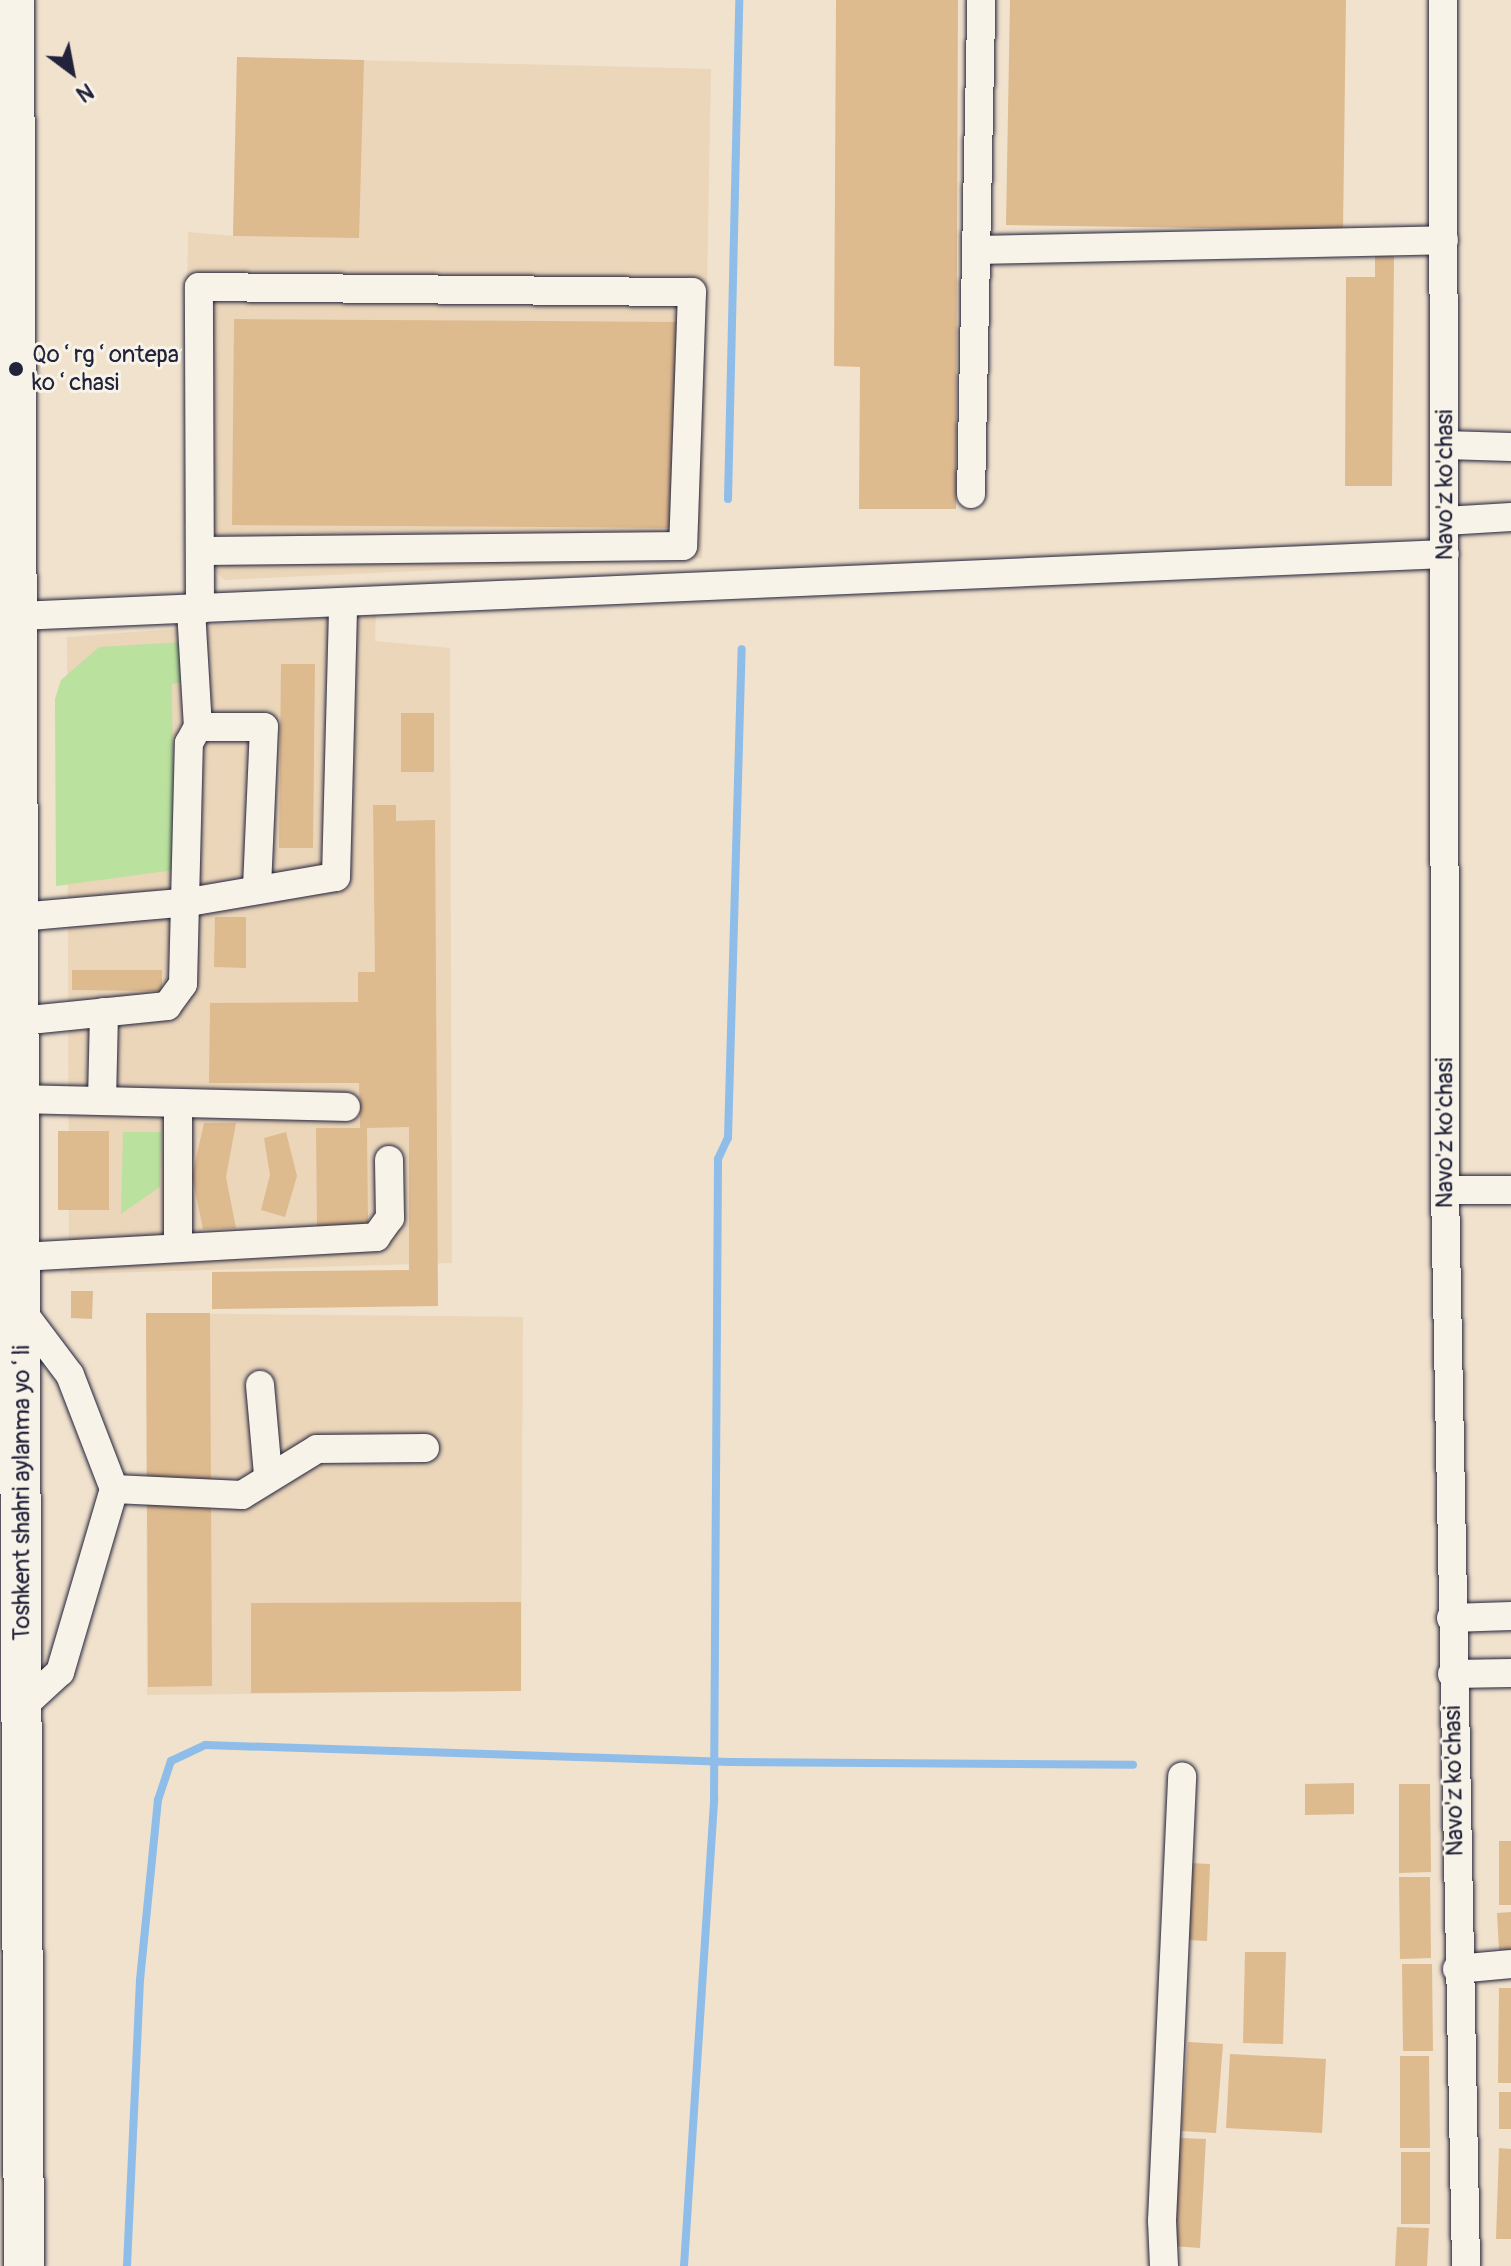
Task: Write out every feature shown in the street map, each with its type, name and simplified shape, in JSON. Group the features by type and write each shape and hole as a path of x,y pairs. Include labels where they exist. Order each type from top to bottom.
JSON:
{"highway":[{"name":"Toshkent shahri aylanma yoʻli","path":"14,0 22,1707 12,2118 24,2266"}],"street":[{"path":"971,494 981,0"},
{"name":"Navo'z ko'chasi","path":"1443,0 1445,1190 1457,1969 1466,2266"},
{"path":"978,250 1444,240"},
{"path":"20,1021 167,1006 183,984 189,902 189,743 198,727 196,610 204,551 199,287 692,292 683,546 204,551"},
{"path":"1445,445 1511,447"},
{"path":"1445,521 1511,517"},
{"path":"18,616 343,605 1445,554"},
{"path":"19,917 189,902 336,877 343,605"},
{"path":"198,727 264,727 257,890"},
{"path":"102,1101 104,1012"},
{"path":"20,1099 346,1107"},
{"path":"178,1103 178,1248"},
{"path":"21,1257 376,1237 390,1218 389,1160"},
{"path":"1445,1190 1511,1190"},
{"path":"21,1310 70,1375 114,1489 60,1672 22,1707"},
{"path":"260,1385 268,1475"},
{"path":"114,1489 242,1495 268,1475 317,1449 425,1448"},
{"path":"1451,1618 1511,1616"},
{"path":"1452,1674 1511,1673"},
{"path":"1164,2266 1162,2221 1182,1776"},
{"path":"1457,1969 1511,1964"}],"shaded area":[{"path":"237,57 711,69 702,558 224,580 199,555 184,522 188,232 233,236"},
{"path":"376,614 375,641 450,648 452,1263 69,1274 67,637"},
{"path":"146,1313 523,1317 521,1691 147,1695"}],"green space":[{"path":"183,642 187,681 172,684 174,870 56,886 55,699 61,680 99,647"},
{"path":"123,1132 161,1132 160,1187 121,1214"}],"building":[{"path":"836,0 958,0 956,509 859,509 860,367 834,366"},
{"path":"1010,0 1346,0 1343,230 1006,225"},
{"path":"237,57 364,60 359,238 233,236"},
{"path":"1375,256 1394,256 1392,486 1345,486 1346,277 1375,277"},
{"path":"234,319 680,322 678,528 232,525"},
{"path":"281,664 315,664 313,848 279,848"},
{"path":"401,713 434,713 434,772 401,772"},
{"path":"373,805 396,805 396,821 435,820 438,1306 212,1309 212,1272 409,1270 409,1127 367,1128 368,1226 317,1227 316,1128 360,1128 359,1083 209,1083 210,1003 358,1002 358,972 375,972"},
{"path":"215,917 246,917 246,968 214,967"},
{"path":"72,970 162,970 162,991 72,990"},
{"path":"204,1123 236,1123 226,1177 236,1228 203,1229 192,1176"},
{"path":"58,1131 109,1131 109,1210 58,1210"},
{"path":"286,1132 297,1176 285,1217 261,1210 270,1175 264,1138"},
{"path":"71,1291 93,1291 92,1319 71,1318"},
{"path":"146,1313 210,1313 212,1686 148,1687"},
{"path":"521,1602 521,1691 251,1693 251,1603"},
{"path":"1354,1783 1354,1814 1305,1815 1305,1784"},
{"path":"1399,1784 1430,1784 1431,1872 1399,1873"},
{"path":"1499,1841 1511,1841 1511,1905 1499,1905"},
{"path":"1190,1863 1210,1864 1207,1941 1188,1940"},
{"path":"1399,1877 1430,1877 1431,1958 1400,1959"},
{"path":"1511,1912 1511,1950 1499,1950 1497,1913"},
{"path":"1245,1952 1286,1952 1283,2044 1243,2043"},
{"path":"1402,1964 1432,1964 1433,2051 1403,2051"},
{"path":"1499,1988 1511,1988 1511,2083 1498,2083"},
{"path":"1188,2042 1223,2044 1216,2133 1181,2131"},
{"path":"1230,2054 1326,2059 1322,2133 1226,2128"},
{"path":"1400,2056 1429,2056 1430,2148 1400,2148"},
{"path":"1499,2092 1511,2092 1511,2129 1499,2129"},
{"path":"1179,2138 1206,2139 1200,2248 1172,2246"},
{"path":"1499,2148 1511,2149 1511,2239 1496,2239"},
{"path":"1401,2152 1430,2152 1430,2224 1401,2224"},
{"path":"1397,2227 1429,2228 1427,2266 1395,2266"}],"waterway":[{"path":"728,499 739,0"},
{"path":"684,2266 714,1798 718,1159 728,1138 742,649"},
{"path":"127,2266 140,1980 158,1800 171,1761 205,1745 731,1762 1133,1765"}],"place":[{"name":"Qoʻrgʻontepa koʻchasi","path":"16,369"}]}
